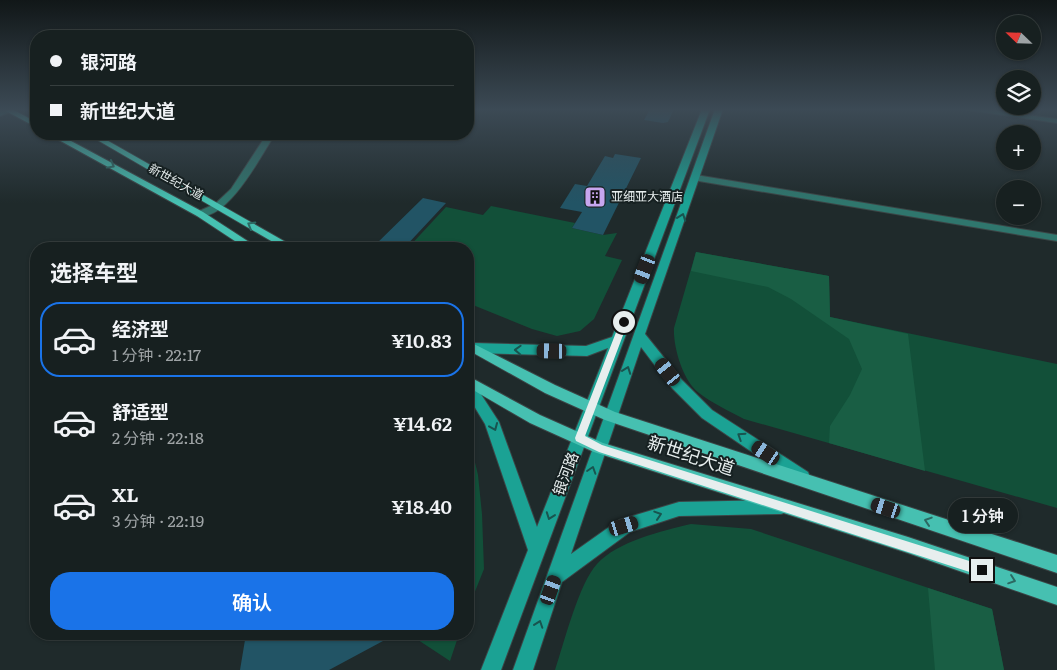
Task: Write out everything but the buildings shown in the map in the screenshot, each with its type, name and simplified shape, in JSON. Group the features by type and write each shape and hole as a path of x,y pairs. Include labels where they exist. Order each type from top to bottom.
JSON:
{"main road":[{"name":"新世纪大道","path":"64,140 200,214 244,242"},
{"name":"新世纪大道","path":"102,140 281,242"},
{"name":"银河路","path":"491,670 694,140"},
{"name":"银河路","path":"523,670 610,416 709,140"},
{"path":"639,335 677,384 707,414 811,483"},
{"path":"474,347 587,351 617,340"},
{"path":"474,349 591,408"},
{"path":"474,384 535,419 580,438"},
{"path":"474,395 492,422 537,552"},
{"name":"新世纪大道","path":"591,408 610,416 1057,564"},
{"name":"新世纪大道","path":"580,438 599,448 1057,596"},
{"path":"557,575 624,526 679,509 786,507"}],"street":[{"path":"200,214 218,206 234,191 268,140"},
{"path":"696,178 1057,238"}],"green space":[{"path":"491,206 575,223 572,228 603,235 617,233 605,256 622,260 594,319 580,331 557,336 532,329 474,305 474,242 414,242 446,207 483,215"},
{"path":"696,252 829,276 830,317 1057,364 1057,508 744,419 704,397 693,388 684,372 677,354 674,336 674,328"},
{"path":"696,252 829,276 830,317 908,334 925,471 829,443 830,426 850,395 862,369 849,339 791,299 768,287 691,271"},
{"path":"474,458 478,475 482,514 484,569 474,594"},
{"path":"691,524 751,529 992,609 1004,670 555,670 578,599 590,573 597,564 616,549 628,543"},
{"path":"928,588 992,609 1004,670 935,670"},
{"path":"418,640 457,640 450,661"}],"place":[{"name":"亚细亚大酒店","path":"595,197"}],"route":[{"path":"624,322 580,438 599,448 982,570"}]}
